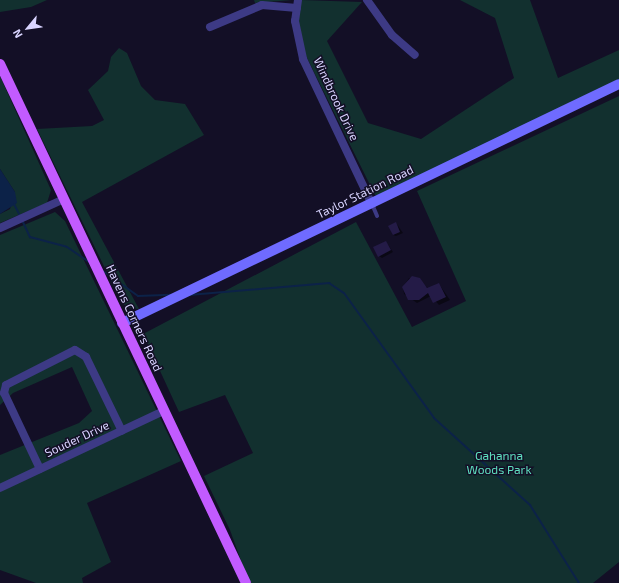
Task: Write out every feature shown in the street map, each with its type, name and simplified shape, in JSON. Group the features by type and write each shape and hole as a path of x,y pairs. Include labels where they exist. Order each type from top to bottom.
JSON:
{"main road":[{"name":"Havens Corners Road","path":"0,64 246,583"},
{"name":"Taylor Station Road","path":"122,323 619,84"}],"street":[{"path":"367,0 392,35 415,55"},
{"path":"210,27 262,5 298,4"},
{"name":"Windbrook Drive","path":"298,4 295,21 303,59 372,204"},
{"path":"0,228 64,199"},
{"path":"40,469 4,393 12,380 68,353 82,351 122,431"},
{"name":"Souder Drive","path":"0,488 164,411"}],"lane":[{"path":"372,204 377,216"}],"green space":[{"path":"0,0 47,0 31,7 0,12"},
{"path":"254,0 292,0 255,3"},
{"path":"301,0 362,2 327,41 368,123 421,139 514,78 495,18 460,0 530,0 558,78 619,50 619,80 384,195 375,195 305,54 298,22"},
{"path":"119,48 127,53 141,86 155,100 185,104 204,135 82,202 139,309 128,308 122,303 37,129 92,126 104,120 88,90 108,71 111,57"},
{"path":"0,76 51,190 47,203 0,223 0,214 10,209 15,192 0,169"},
{"name":"Gahanna Woods Park","path":"619,96 619,562 593,583 249,583 230,530 204,476 253,453 225,395 179,412 143,334 356,222 412,327 466,301 417,191"},
{"path":"55,212 65,221 181,461 87,503 111,562 82,578 83,583 36,583 0,570 0,455 79,423 92,411 72,367 13,393 0,405 0,235"}],"water":[{"path":"0,169 15,192 17,203 0,214"}],"building":[{"path":"396,222 400,232 393,235 388,226"},
{"path":"386,241 391,250 378,257 373,247"},
{"path":"412,276 420,278 427,288 439,283 446,297 433,303 428,293 419,300 408,300 402,287"}],"waterway":[{"path":"14,204 20,216"},
{"path":"22,220 30,237 67,247 89,262"},
{"path":"103,271 138,296 171,295"},
{"path":"189,295 329,283 344,293 434,418 530,505 579,583"}]}
